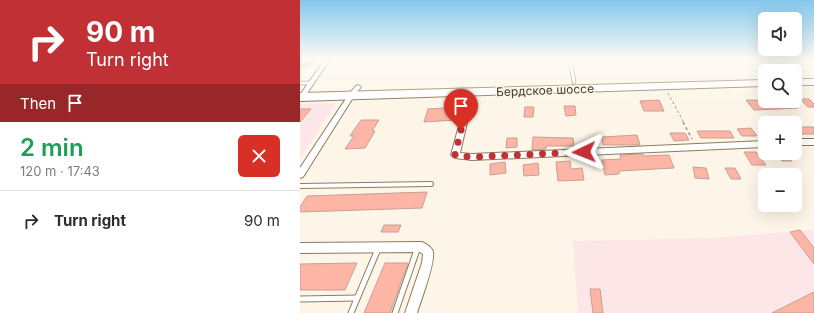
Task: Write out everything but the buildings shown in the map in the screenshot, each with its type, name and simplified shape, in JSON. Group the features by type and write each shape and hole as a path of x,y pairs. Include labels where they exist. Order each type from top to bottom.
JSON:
{"highway":[{"path":"802,76 814,75"},
{"name":"Бердское шоссе","path":"355,91 758,76"},
{"path":"802,82 814,82"},
{"name":"Бердское шоссе","path":"304,89 471,92 758,83"}],"street":[{"path":"304,89 315,74"},
{"path":"300,175 355,91"},
{"path":"471,92 455,155 472,157 758,144"},
{"path":"802,142 814,142"},
{"path":"300,248 422,247 428,252 427,263 411,313"}],"lane":[{"path":"573,74 574,82"},
{"path":"300,186 431,184"},
{"path":"351,313 379,247"},
{"path":"395,313 418,247"},
{"path":"300,299 357,298"}],"path":[{"path":"664,86 696,147"}],"shaded area":[{"path":"336,103 300,159 300,104"},
{"path":"814,230 814,313 578,313 573,241 711,238"}],"route":[{"path":"461,130 455,155 472,157 584,152"}]}
